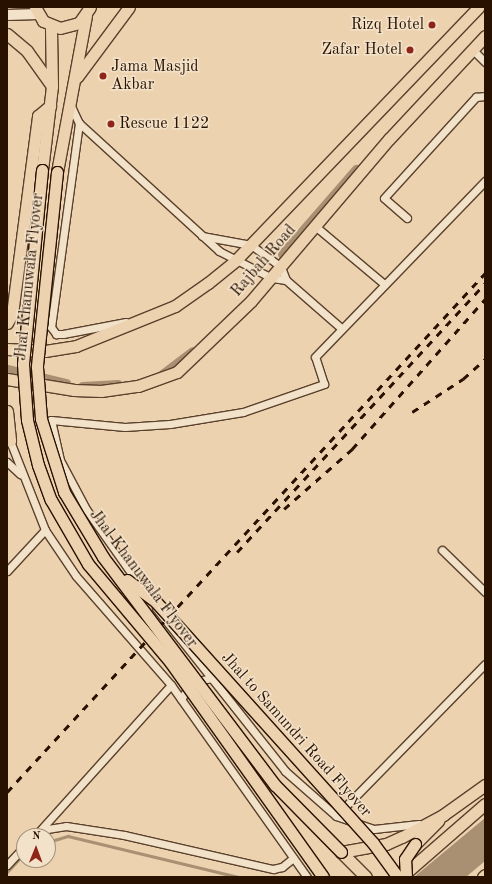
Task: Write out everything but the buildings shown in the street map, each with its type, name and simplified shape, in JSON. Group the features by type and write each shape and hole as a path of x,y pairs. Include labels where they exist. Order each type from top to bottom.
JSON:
{"main road":[{"path":"76,79 129,7"},
{"name":"Rajbah Road","path":"7,349 45,351 76,346 175,306 235,261 479,7"},
{"path":"7,15 36,11 51,26 70,27 88,12"},
{"name":"Jhal Khanuwala Flyover","path":"88,12 57,172 39,329 37,367 41,419 64,492 78,520 114,570 275,785 366,877"},
{"name":"Jhal Khanuwala Flyover","path":"51,26 52,86 42,170 23,364 27,420 38,465 51,500 88,564 171,663 323,877"},
{"path":"7,34 27,51 52,86"},
{"name":"Rajbah Road","path":"7,379 74,390 101,391 162,380 190,362 272,278 388,139 485,36"},
{"path":"7,323 12,314 38,116 50,106"},
{"path":"7,411 9,441"},
{"name":"Jhal to Samundri Road Flyover","path":"114,570 156,602 373,843 397,877"},
{"path":"341,852 386,844 443,815 485,785"},
{"path":"400,877 485,804"},
{"path":"407,877 405,859 414,844 443,815"}],"street":[{"path":"472,49 485,62"},
{"path":"407,218 384,198 476,97 485,96"},
{"path":"70,103 79,123 202,236 235,261 272,278 286,280"},
{"path":"79,123 51,327 56,334 63,334 141,320"},
{"path":"462,802 423,824 407,827 374,829 336,816 286,770 166,622 86,509 60,460 51,420 125,426 243,412 324,384 314,357 485,181"},
{"path":"315,226 384,284"},
{"path":"202,236 251,245 281,267 286,280 341,328"},
{"path":"9,441 45,530 76,576 171,685 307,877"},
{"path":"7,462 22,475"},
{"path":"7,571 45,530"},
{"path":"442,550 485,592"},
{"path":"336,816 485,664"},
{"path":"181,699 192,682 212,678"},
{"path":"43,828 171,685"},
{"path":"54,828 66,826 124,835 272,869 282,867 293,858"},
{"path":"7,865 16,855"}],"shaded area":[{"path":"485,818 485,861 466,877 414,877"}],"waterway":[{"path":"282,254 356,169"},
{"path":"162,374 192,351"},
{"path":"7,369 66,383"},
{"path":"82,386 118,384"},
{"path":"56,840 68,836 239,877"},
{"path":"7,872 16,862"}],"railway":[{"path":"7,792 485,273"},
{"path":"237,552 485,283"},
{"path":"284,509 352,449 485,299"},
{"path":"412,412 463,379 485,359"}],"place":[{"name":"Rizq Hotel","path":"432,25"},
{"name":"Zafar Hotel","path":"410,50"},
{"name":"Jama Masjid Akbar","path":"103,76"},
{"name":"Rescue 1122","path":"111,124"}]}
